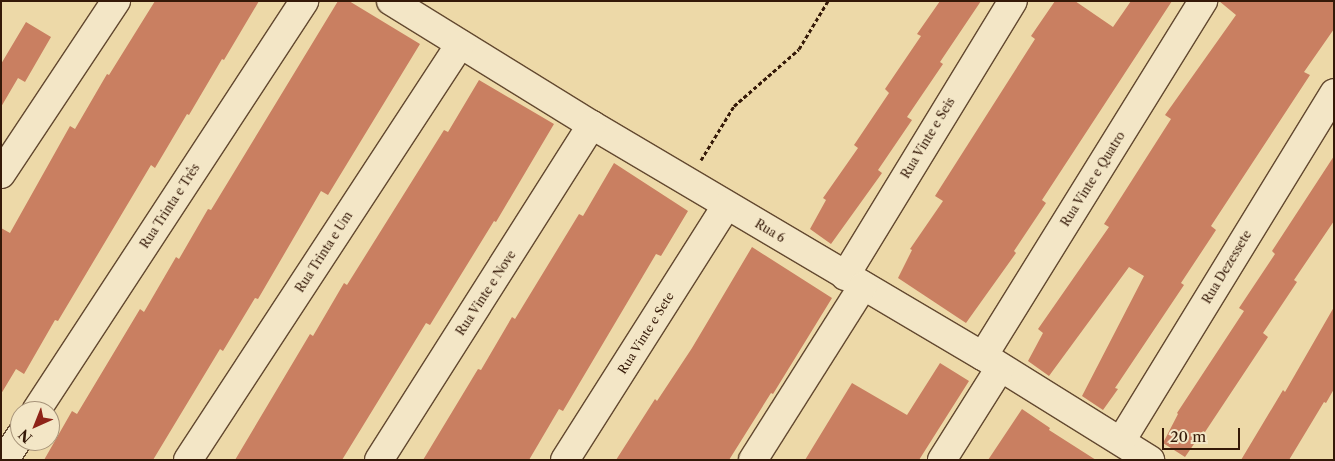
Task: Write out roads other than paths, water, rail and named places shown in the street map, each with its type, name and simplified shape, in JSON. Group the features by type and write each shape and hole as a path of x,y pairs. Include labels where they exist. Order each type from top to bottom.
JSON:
{"street":[{"path":"1,174 116,1"},
{"name":"Rua Trinta e Três","path":"43,401 304,1"},
{"name":"Rua 6","path":"391,1 726,206 991,362 1135,453"},
{"name":"Rua Vinte e Seis","path":"753,460 1013,1"},
{"name":"Rua Vinte e Quatro","path":"942,460 991,362 1203,1"},
{"name":"Rua Trinta e Um","path":"188,460 460,44"},
{"name":"Rua Dezessete","path":"1135,453 1334,93"},
{"name":"Rua Vinte e Nove","path":"379,460 592,125"},
{"name":"Rua Vinte e Sete","path":"565,460 726,206"}]}
